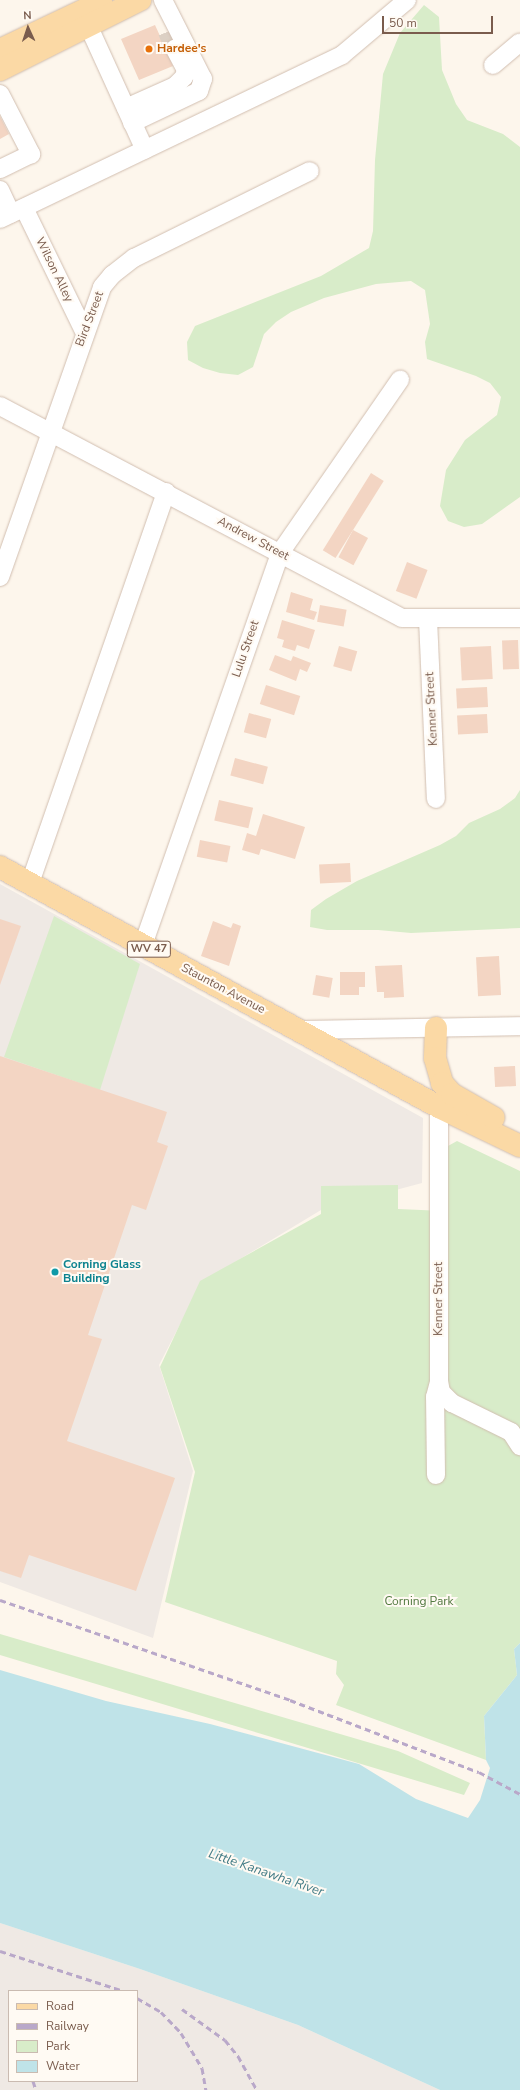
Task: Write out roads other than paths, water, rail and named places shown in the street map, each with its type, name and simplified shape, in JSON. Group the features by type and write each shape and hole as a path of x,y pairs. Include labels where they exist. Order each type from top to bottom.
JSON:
{"main road":[{"path":"0,50 106,0"},
{"path":"0,70 140,0"},
{"name":"Staunton Avenue","path":"0,867 439,1107 520,1146"},
{"path":"436,1028 435,1058 442,1083 452,1094 520,1132"},
{"path":"412,1092 435,1058"}],"street":[{"path":"12,213 342,55 407,0"},
{"path":"129,115 175,86 184,77 186,70 169,37 166,5"},
{"path":"129,115 199,91 204,79 166,5"},
{"path":"88,25 144,150"},
{"path":"493,65 520,42"},
{"path":"0,94 31,154 0,169"},
{"name":"Bird Street","path":"0,577 102,287 123,265 310,171"},
{"name":"Wilson Alley","path":"0,190 12,213 85,332"},
{"name":"Lulu Street","path":"143,945 280,553 400,380"},
{"name":"Andrew Street","path":"0,406 51,430 402,618 520,618"},
{"path":"30,883 166,492"},
{"name":"Kenner Street","path":"428,619 436,799"},
{"name":"Staunton Avenue","path":"299,1030 520,1026"},
{"name":"Kenner Street","path":"439,1107 439,1381 445,1398 511,1432 520,1446"},
{"path":"436,1475 435,1397 439,1381"}],"water":[{"name":"Little Kanawha River","path":"520,1643 520,2090 440,2090 298,2025 140,1969 0,1923 0,1670 106,1701 210,1724 359,1764 416,1799 468,1818 480,1800 490,1768 486,1760 484,1716 517,1675 514,1649"}],"tunnel":[{"path":"167,32 171,42"}],"railway":[{"path":"0,1600 290,1700 479,1772 520,1794"},
{"path":"0,1951 121,1990"},
{"path":"138,1999 161,2012 181,2033 202,2068 206,2090"},
{"path":"182,2009 225,2040 238,2056 257,2090"},
{"path":"33,2082 36,2090"}],"place":[{"name":"Hardee's","path":"149,49"},
{"name":"Corning Glass Building","path":"55,1272"}],"park label":[{"name":"Corning Park","path":"419,1602"}]}
